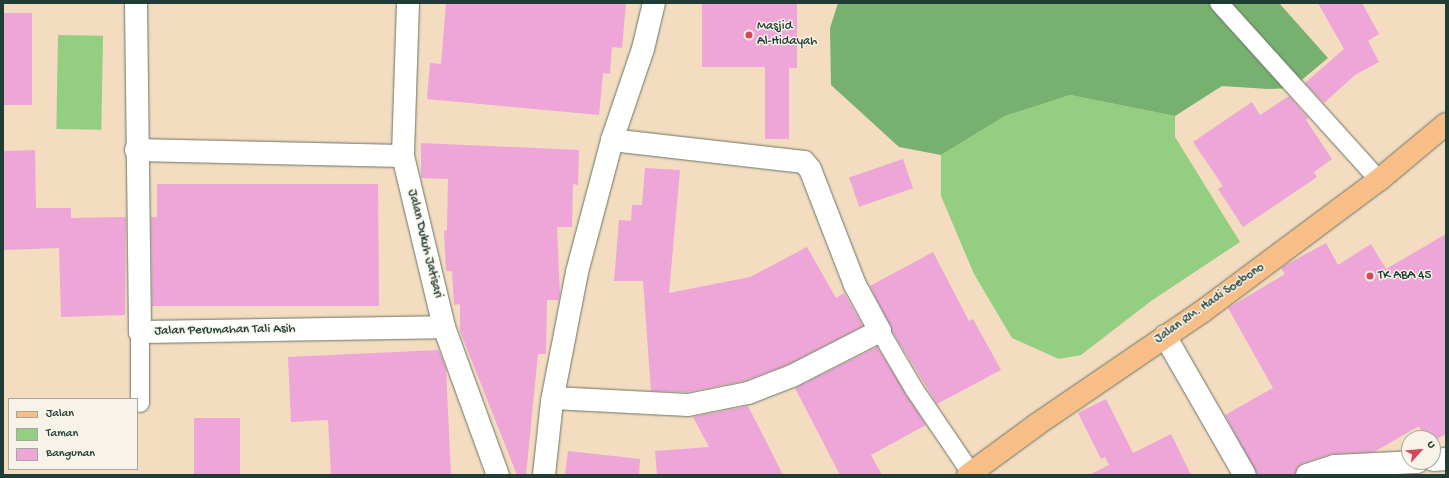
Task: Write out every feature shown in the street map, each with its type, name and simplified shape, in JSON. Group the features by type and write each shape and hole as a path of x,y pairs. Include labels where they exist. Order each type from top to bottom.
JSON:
{"main road":[{"name":"Jalan RM. Hadi Soebono","path":"970,474 1165,336 1203,312 1379,180 1446,124"}],"street":[{"name":"Jalan Perumahan Tali Asih","path":"136,3 136,150 141,267 140,332 444,327"},
{"name":"Jalan Dukuh Jatisari","path":"408,3 403,156 444,327 498,475"},
{"path":"544,475 553,398 577,272 612,140 643,49 654,3"},
{"path":"553,398 688,405 748,393 792,376 880,331 855,285 810,169 804,162 612,140"},
{"path":"136,150 403,156"},
{"path":"1165,336 1245,475"},
{"path":"1306,475 1335,466 1401,463"}],"lane":[{"path":"1219,3 1379,180"},
{"path":"880,331 921,400 970,474"},
{"path":"140,332 140,403"}],"green space":[{"path":"838,3 1279,3 1328,58 1292,88 1268,89 1222,86 1175,116 1070,95 1005,116 941,155 899,147 831,85 830,28"},
{"path":"58,35 103,36 101,130 56,129"},
{"path":"1070,95 1175,116 1175,137 1240,242 1151,301 1081,355 1059,359 1012,338 974,274 941,196 941,155 1005,116"}],"building":[{"path":"446,3 626,3 622,48 612,47 610,74 603,73 599,115 427,99 430,63 441,64"},
{"name":"Masjid Al-Hidayah","path":"702,3 797,3 797,68 789,68 789,139 765,139 765,67 702,67"},
{"path":"1318,3 1362,3 1379,34 1368,41 1379,62 1355,75 1324,103 1305,83 1344,49"},
{"path":"3,13 32,13 32,105 3,105"},
{"path":"1289,96 1308,118 1306,120 1332,159 1314,172 1317,177 1243,227 1218,189 1223,186 1193,142 1252,102 1260,115"},
{"path":"421,143 579,150 578,185 573,184 572,227 557,227 560,295 559,300 547,300 546,354 538,354 526,475 517,475 460,331 460,304 454,305 452,271 446,271 444,231 447,230 448,179 421,178"},
{"path":"35,150 36,208 71,208 71,218 126,217 125,315 61,317 59,248 3,250 3,151"},
{"path":"903,159 913,188 859,207 849,178"},
{"path":"645,168 680,170 669,293 750,277 807,247 836,298 844,293 863,326 787,365 744,381 687,392 651,391 643,281 614,281 619,220 631,221 632,205 642,205"},
{"path":"157,184 378,184 379,306 152,306 151,217 157,217"},
{"path":"1446,234 1446,434 1441,437 1441,430 1421,430 1419,426 1412,430 1401,430 1401,436 1374,452 1331,454 1303,463 1298,467 1295,475 1257,475 1225,415 1273,388 1228,308 1285,274 1281,268 1284,266 1326,243 1338,265 1371,244 1386,269"},
{"path":"933,252 969,321 973,319 1001,370 937,404 892,331 870,286"},
{"path":"877,347 926,425 871,455 882,475 840,475 795,388"},
{"path":"439,350 446,369 451,475 331,475 328,420 291,422 288,357"},
{"path":"1106,399 1133,453 1171,434 1191,475 1089,475 1109,465 1105,457 1101,459 1078,413"},
{"path":"748,406 783,475 657,475 655,451 709,447 693,417"},
{"path":"194,418 240,418 240,475 194,475"},
{"path":"568,451 640,459 639,475 565,475"}],"place":[{"name":"Masjid Al-Hidayah","path":"749,35"},
{"name":"TK ABA 45","path":"1370,276"}]}
